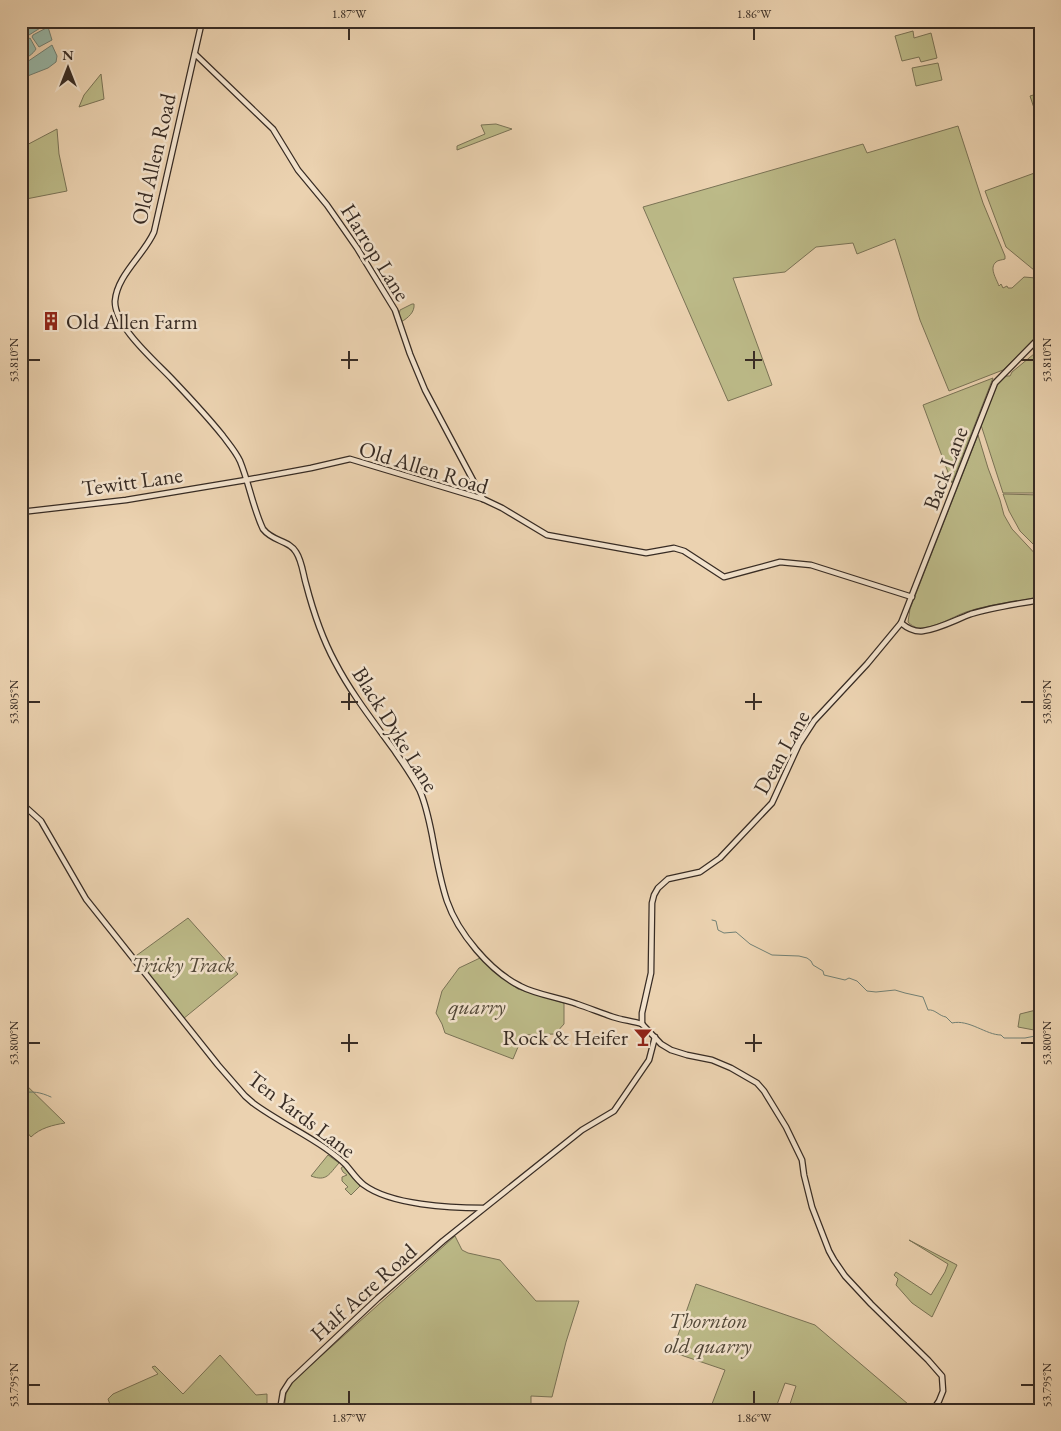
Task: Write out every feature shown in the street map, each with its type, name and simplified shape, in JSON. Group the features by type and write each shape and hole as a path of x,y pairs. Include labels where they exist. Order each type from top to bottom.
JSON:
{"street":[{"name":"Old Allen Road","path":"202,21 154,232 121,283 117,293 116,306 121,322 129,333 204,413 232,447 240,462 246,480 350,459 483,500 502,508 547,535 646,553 674,548 684,551 724,577 780,562 811,565 912,597"},
{"name":"Harrop Lane","path":"195,54 274,129 298,170 327,205 357,248 395,310 410,354 426,390 483,500"},
{"name":"Back Lane","path":"901,623 995,383 1040,337"},
{"name":"Tewitt Lane","path":"21,512 126,500 246,480"},
{"name":"Black Dyke Lane","path":"246,480 262,530 271,538 290,545 296,550 312,604 334,661 348,686 401,760 421,792 427,810 447,901 461,929 490,964 519,986 612,1017 642,1024"},
{"path":"901,623 911,629 920,631 932,629 999,607 1040,600"},
{"name":"Dean Lane","path":"642,1024 642,1013 651,973 652,902 654,895 662,883 668,879 700,872 709,867 720,858 772,803 799,744 814,721 867,664 901,623"},
{"name":"Ten Yards Lane","path":"21,803 41,821 86,900 218,1065 253,1103 325,1148 345,1164 364,1185 381,1194 421,1204 484,1208"},
{"path":"642,1024 661,1044 671,1050 712,1060 731,1068 757,1083 771,1100 802,1160 812,1206 834,1260 845,1276 870,1304 942,1376 942,1391 933,1410"},
{"name":"Half Acre Road","path":"280,1410 284,1392 290,1381 425,1257 582,1130 614,1111 649,1060 655,1037"}],"green space":[{"path":"913,31 914,38 931,33 937,58 921,62 919,57 902,61 895,36"},
{"path":"938,63 942,80 916,86 912,68"},
{"path":"101,74 104,99 79,107 84,95"},
{"path":"1040,93 1040,126 1030,96"},
{"path":"496,124 512,129 457,150 457,146 485,134 481,125"},
{"path":"958,126 983,203 1005,256 1005,259 994,264 995,276 999,286 1001,284 1003,288 1007,286 1012,288 1024,277 1036,278 1040,282 1040,333 1003,370 949,391 920,320 895,239 857,254 853,243 816,247 785,272 733,278 772,385 728,401 643,207 863,144 867,153"},
{"path":"57,129 59,154 67,191 21,200 21,148"},
{"path":"1040,171 1040,275 1006,247 985,191"},
{"path":"414,304 414,307 412,312 401,322 400,310"},
{"path":"1040,349 1040,493 1003,493 981,425 998,383 1005,376 1010,376 1012,372"},
{"path":"993,378 952,483 923,405"},
{"path":"978,435 1004,515 1012,529 1040,559 1040,597 984,607 966,612 930,627 917,628 908,622 910,609"},
{"path":"1003,494 1040,495 1040,546 1035,546 1020,531 1009,511"},
{"name":"Tricky Track","path":"188,918 238,974 183,1019 133,958"},
{"name":"quarry","path":"480,958 493,971 518,989 564,1003 564,1024 555,1034 523,1035 513,1059 445,1033 436,1013 442,991 459,968"},
{"path":"1040,1009 1040,1034 1034,1030 1018,1027 1020,1014"},
{"path":"21,1080 65,1123 43,1129 31,1137 26,1131 21,1134"},
{"path":"328,1155 339,1163 327,1176 316,1178 311,1176"},
{"path":"344,1166 360,1186 351,1195 345,1189 348,1187 342,1181 342,1177 347,1175 341,1168"},
{"path":"455,1236 462,1250 500,1260 536,1301 579,1301 552,1397 531,1396 531,1409 539,1410 443,1410 442,1406 437,1406 438,1410 284,1410 286,1394 291,1383"},
{"path":"909,1240 957,1265 932,1317 912,1303 896,1285 898,1279 894,1275 896,1272 931,1295 948,1264"},
{"name":"Thornton old quarry","path":"696,1284 815,1325 915,1410 788,1410 796,1386 785,1383 775,1410 731,1410 712,1404 725,1370 672,1352"},
{"path":"220,1355 256,1395 267,1394 267,1403 254,1410 112,1410 108,1399 113,1394 158,1374 152,1367 155,1366 183,1394"}],"shaded area":[{"path":"31,21 47,22 21,40 21,29"},
{"path":"48,27 52,40 39,47 32,37"},
{"path":"30,38 36,49 30,56 21,60 21,43"},
{"path":"52,45 57,56 56,62 48,68 21,77 21,66"}],"waterway":[{"path":"712,920 716,921 718,930 724,933 736,932 750,944 772,955 807,958 813,965 823,971 824,975 845,980 849,978 857,981 867,991 895,990 923,997 928,1010 946,1017 952,1023 965,1023 989,1033 1001,1035 1004,1038 1025,1038 1040,1035"},
{"path":"21,1093 36,1092 51,1097"}],"place":[{"name":"Old Allen Farm","path":"51,321"},
{"name":"Rock & Heifer","path":"643,1037"}]}
